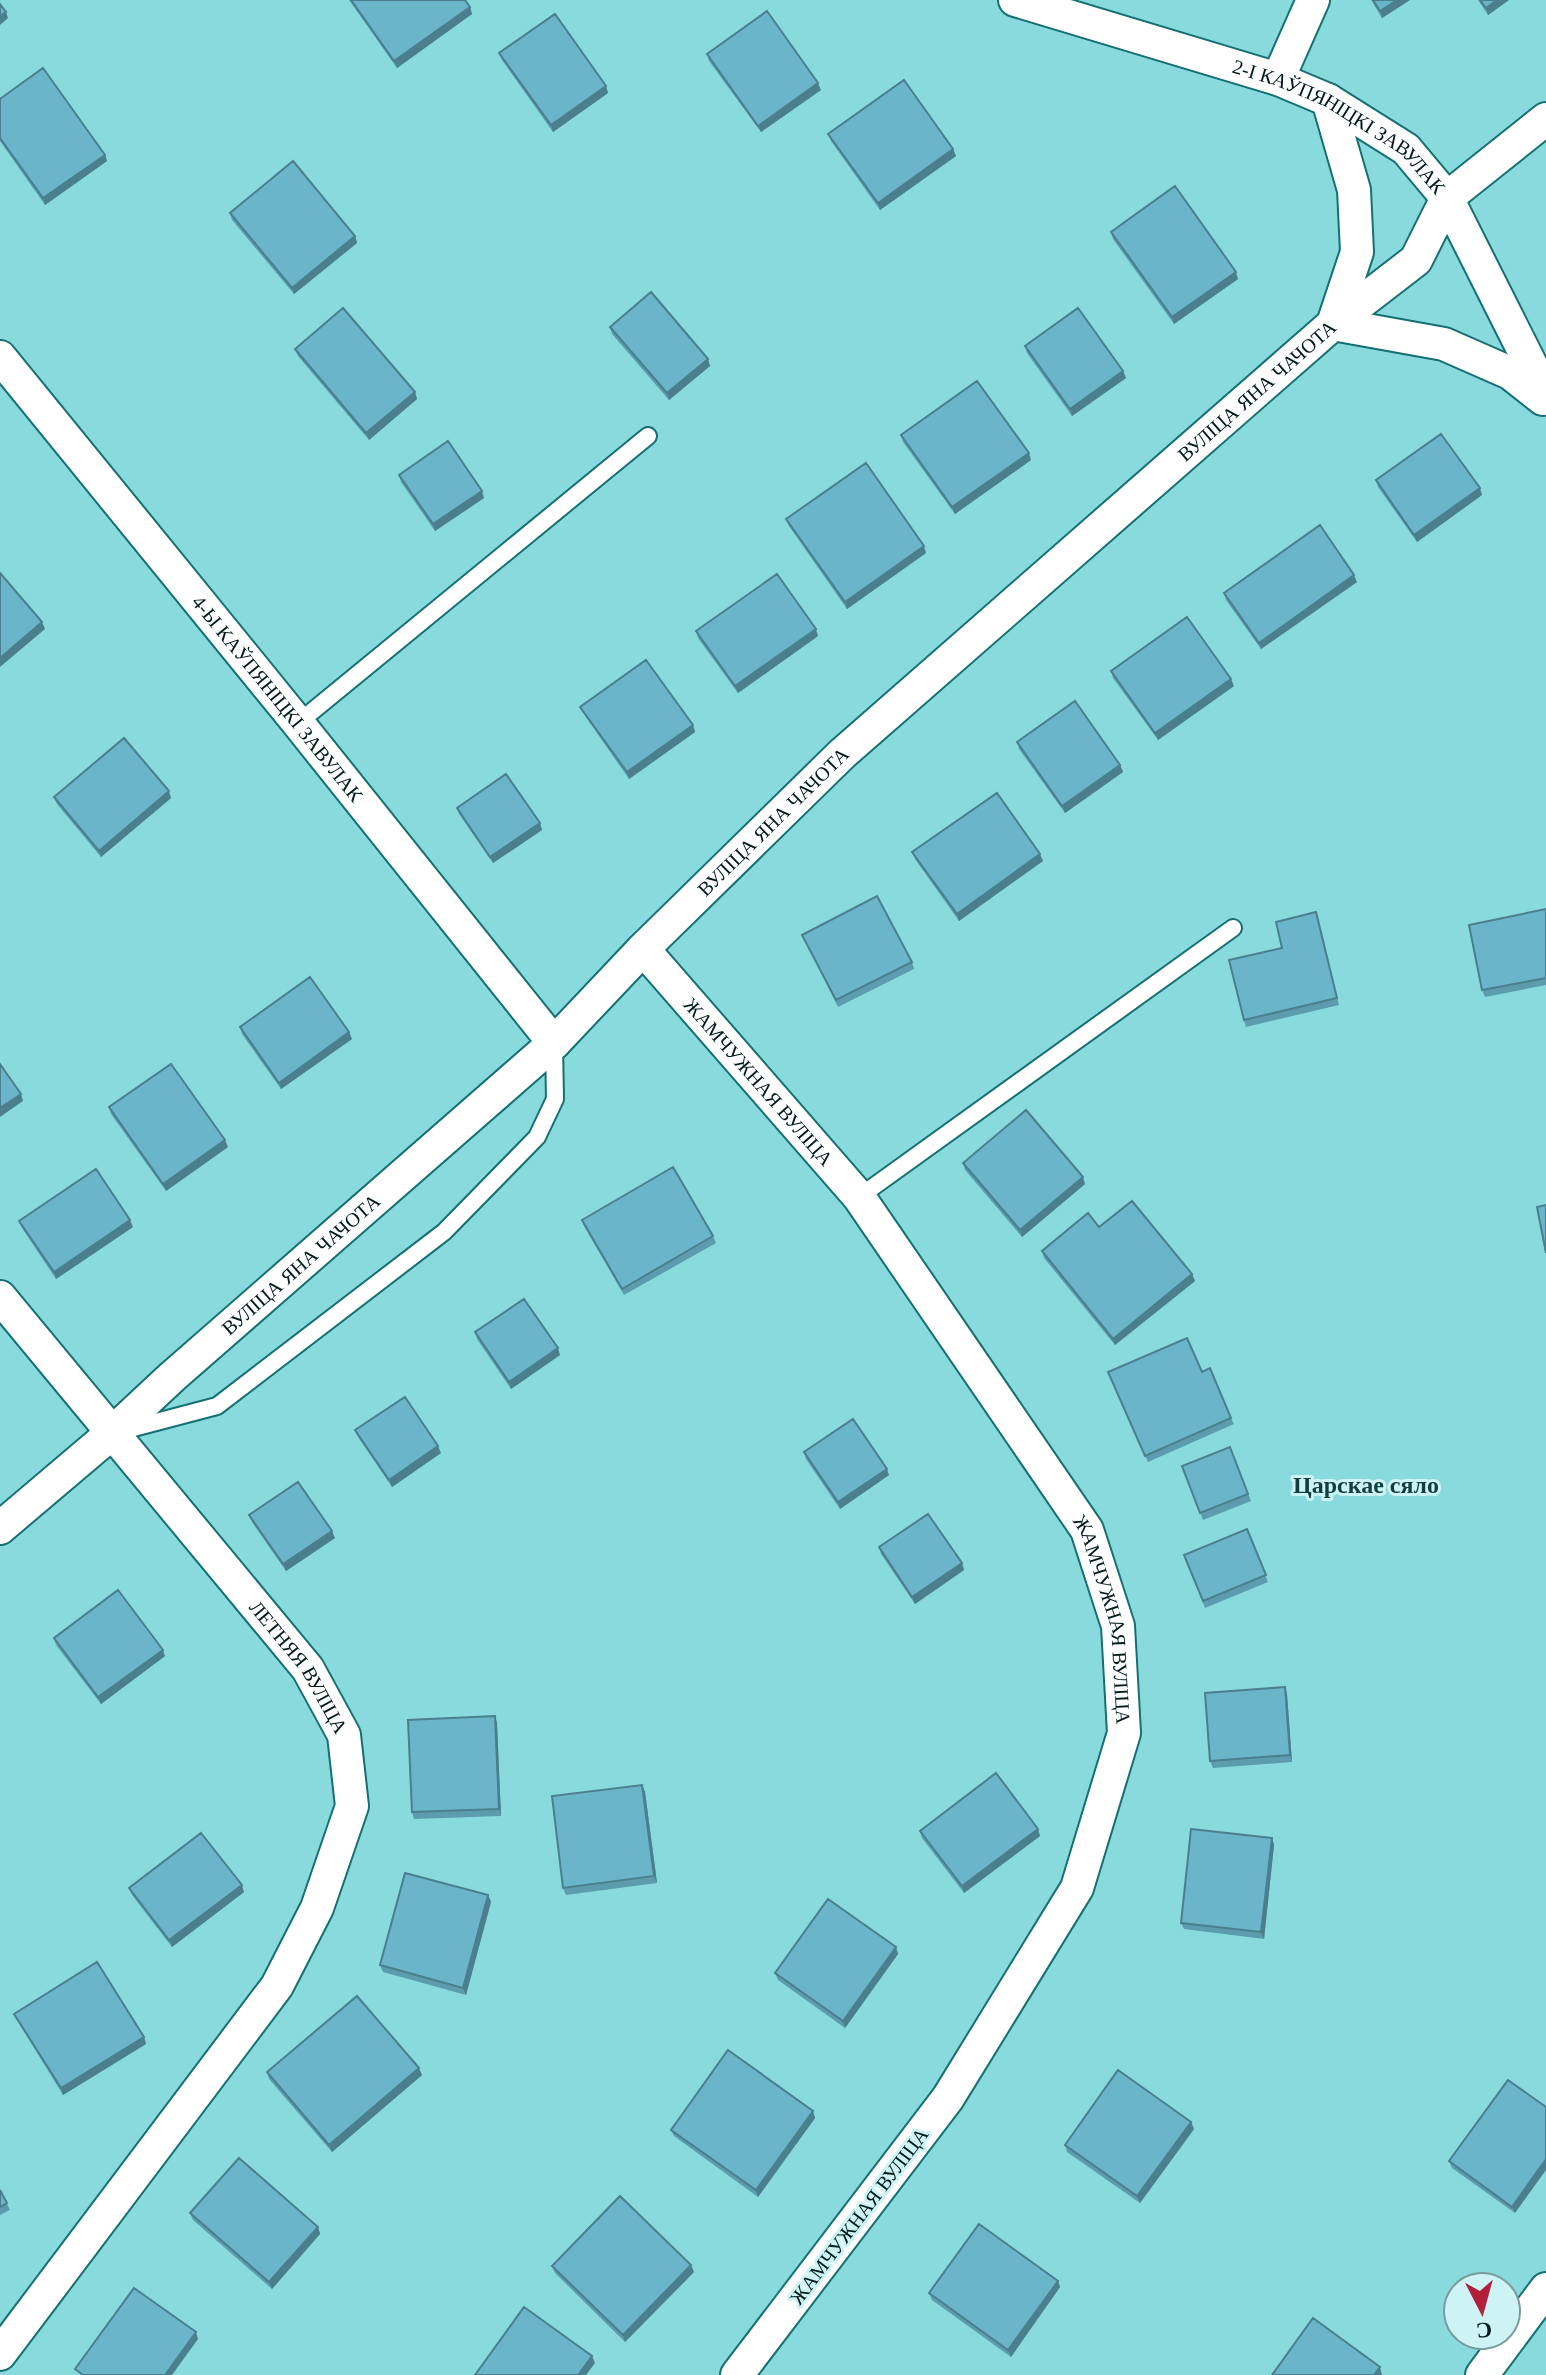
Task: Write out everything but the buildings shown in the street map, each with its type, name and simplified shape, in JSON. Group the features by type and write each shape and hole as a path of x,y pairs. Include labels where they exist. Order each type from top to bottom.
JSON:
{"street":[{"name":"2-І КАЎПЯНІЦКІ ЗАВУЛАК","path":"1015,0 1278,79 1328,100 1406,149 1447,198 1546,398"},
{"path":"1278,79 1313,0"},
{"path":"1328,100 1354,190 1357,252 1333,324 1444,344 1510,373 1546,398"},
{"name":"ВУЛІЦА ЯНА ЧАЧОТА","path":"0,1528 554,1043 643,949 842,754 1333,324 1416,260 1447,198 1546,119"},
{"name":"4-Ы КАЎПЯНІЦКІ ЗАВУЛАК","path":"0,357 554,1043"},
{"name":"ЖАМЧУЖНАЯ ВУЛІЦА","path":"643,949 859,1197 1087,1530 1118,1626 1124,1733 1077,1888 948,2098 737,2375"},
{"name":"ЛЕТНЯЯ ВУЛІЦА","path":"0,1297 308,1669 344,1735 352,1806 317,1908 277,1986 0,2354"},
{"path":"1482,2375 1546,2289"}],"lane":[{"path":"298,723 648,436"},
{"path":"859,1197 1233,928"},
{"path":"112,1433 217,1406 444,1232 537,1137 555,1099 554,1043"}],"district":[{"name":"Царскае сяло","path":"1366,1485"}]}
